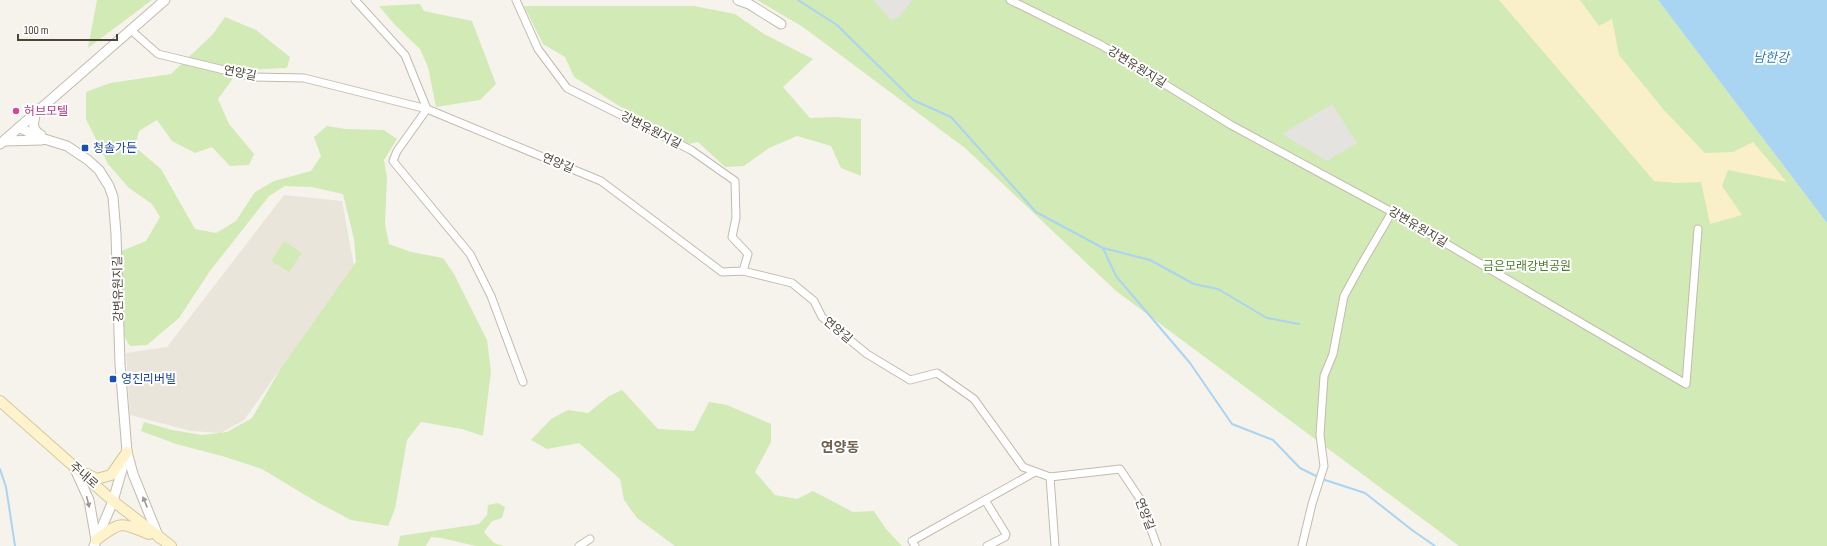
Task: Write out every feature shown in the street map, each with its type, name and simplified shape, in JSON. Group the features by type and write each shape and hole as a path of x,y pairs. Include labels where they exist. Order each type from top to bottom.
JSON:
{"main road":[{"name":"주내로","path":"0,401 113,501 171,546"},
{"path":"73,466 97,479 111,475 127,452"},
{"path":"95,543 114,526 126,525 159,538"}],"street":[{"path":"2,142 36,110 132,31 165,0"},
{"path":"355,0 405,56 427,109 397,151 393,161 470,254 491,296 523,382"},
{"name":"강변유원지길","path":"516,0 538,49 567,88 691,150 735,182 736,218 732,237 748,254 743,272"},
{"path":"738,0 750,4 781,24"},
{"name":"강변유원지길","path":"1010,0 1102,45 1231,124 1392,212 1686,384 1698,229"},
{"name":"연양길","path":"132,31 158,54 253,77 304,78 427,109 601,181 722,272 743,272 792,283 814,301 822,317 867,354 910,380 937,373 974,399 1023,467 1050,477 1120,469 1140,498 1157,546"},
{"path":"36,110 33,126 38,134 50,140"},
{"name":"강변유원지길","path":"19,127 38,137 67,146 88,160 98,170 109,186 113,196 116,234 120,364 127,452 113,501 95,543"},
{"path":"2,142 50,140"},
{"path":"1302,546 1324,466 1320,435 1324,376 1333,354 1344,296 1392,212"},
{"path":"127,452 133,474 159,538"},
{"path":"73,466 89,500 95,543"},
{"path":"915,546 912,541 1035,472"},
{"path":"1050,477 1055,546"},
{"path":"985,500 1006,534 1005,537 986,546"},
{"path":"579,546 590,539"}],"shaded area":[{"path":"873,0 913,0 898,18 891,20"},
{"path":"1332,104 1357,143 1327,161 1282,134"},
{"name":"영진리버빌","path":"284,195 342,201 354,266 244,420 221,433 191,431 130,415 126,353 167,347"}],"green space":[{"path":"97,0 152,0 88,48"},
{"name":"금은모래강변공원","path":"757,0 1658,0 1827,223 1827,546 1459,546 1116,291 965,148 803,27"},
{"path":"420,4 424,11 472,21 496,84 480,100 436,107 428,67 420,49 395,25 379,6"},
{"path":"524,6 694,6 735,14 764,34 813,59 783,87 810,118 835,117 861,119 861,176 841,168 831,146 797,136 769,148 744,166 725,167 698,142 688,144 616,104 574,77 565,57 543,44"},
{"path":"225,17 256,30 290,57 287,68 239,70 218,99 229,124 254,154 249,165 230,166 212,147 195,153 172,141 157,120 139,131 135,147 161,169 195,229 216,233 236,221 255,192 274,181 311,171 321,156 314,137 327,126 346,129 384,130 397,139 384,160 387,177 385,224 389,244 411,252 443,258 454,274 487,340 491,371 483,436 462,429 421,422 407,440 395,509 388,526 351,520 315,501 262,469 222,456 176,444 141,431 144,422 172,430 202,435 227,432 252,418 281,368 356,262 354,239 343,194 312,187 285,186 269,196 210,271 179,318 147,345 130,346 122,333 119,252 146,241 160,217 152,204 129,188 108,164 86,119 86,92 110,83 171,74 213,34"},
{"path":"284,241 302,253 289,272 271,261"},
{"path":"622,390 658,429 694,431 709,402 727,405 771,424 771,442 755,472 775,495 797,499 813,491 853,512 874,511 886,529 902,546 675,546 637,518 624,500 620,479 579,443 547,449 531,440 551,419 568,410 588,413 609,396"},
{"path":"498,503 505,507 502,518 492,521 484,532 494,543 504,546 476,546 431,537 426,546 398,546 400,536 479,524 487,515 488,505"}],"sand":[{"path":"1499,0 1580,0 1599,26 1612,19 1619,55 1664,110 1705,153 1733,152 1753,142 1787,182 1728,170 1722,186 1742,215 1710,224 1701,182 1677,183 1654,181"}],"water":[{"name":"남한강","path":"1658,0 1827,0 1827,223"}],"waterway":[{"path":"798,0 837,25 913,100 951,117 1036,212 1103,248 1150,260 1194,284 1218,289 1267,318 1299,324"},
{"path":"1103,248 1116,276 1190,363 1232,424 1273,440 1300,468 1318,477"},
{"path":"0,469 6,487 15,546"},
{"path":"1322,479 1365,493 1435,546"}],"place":[{"name":"허브모텔","path":"16,111"},
{"name":"청솔가든","path":"85,148"},
{"name":"영진리버빌","path":"113,379"}],"district":[{"name":"연양동","path":"840,447"}]}
